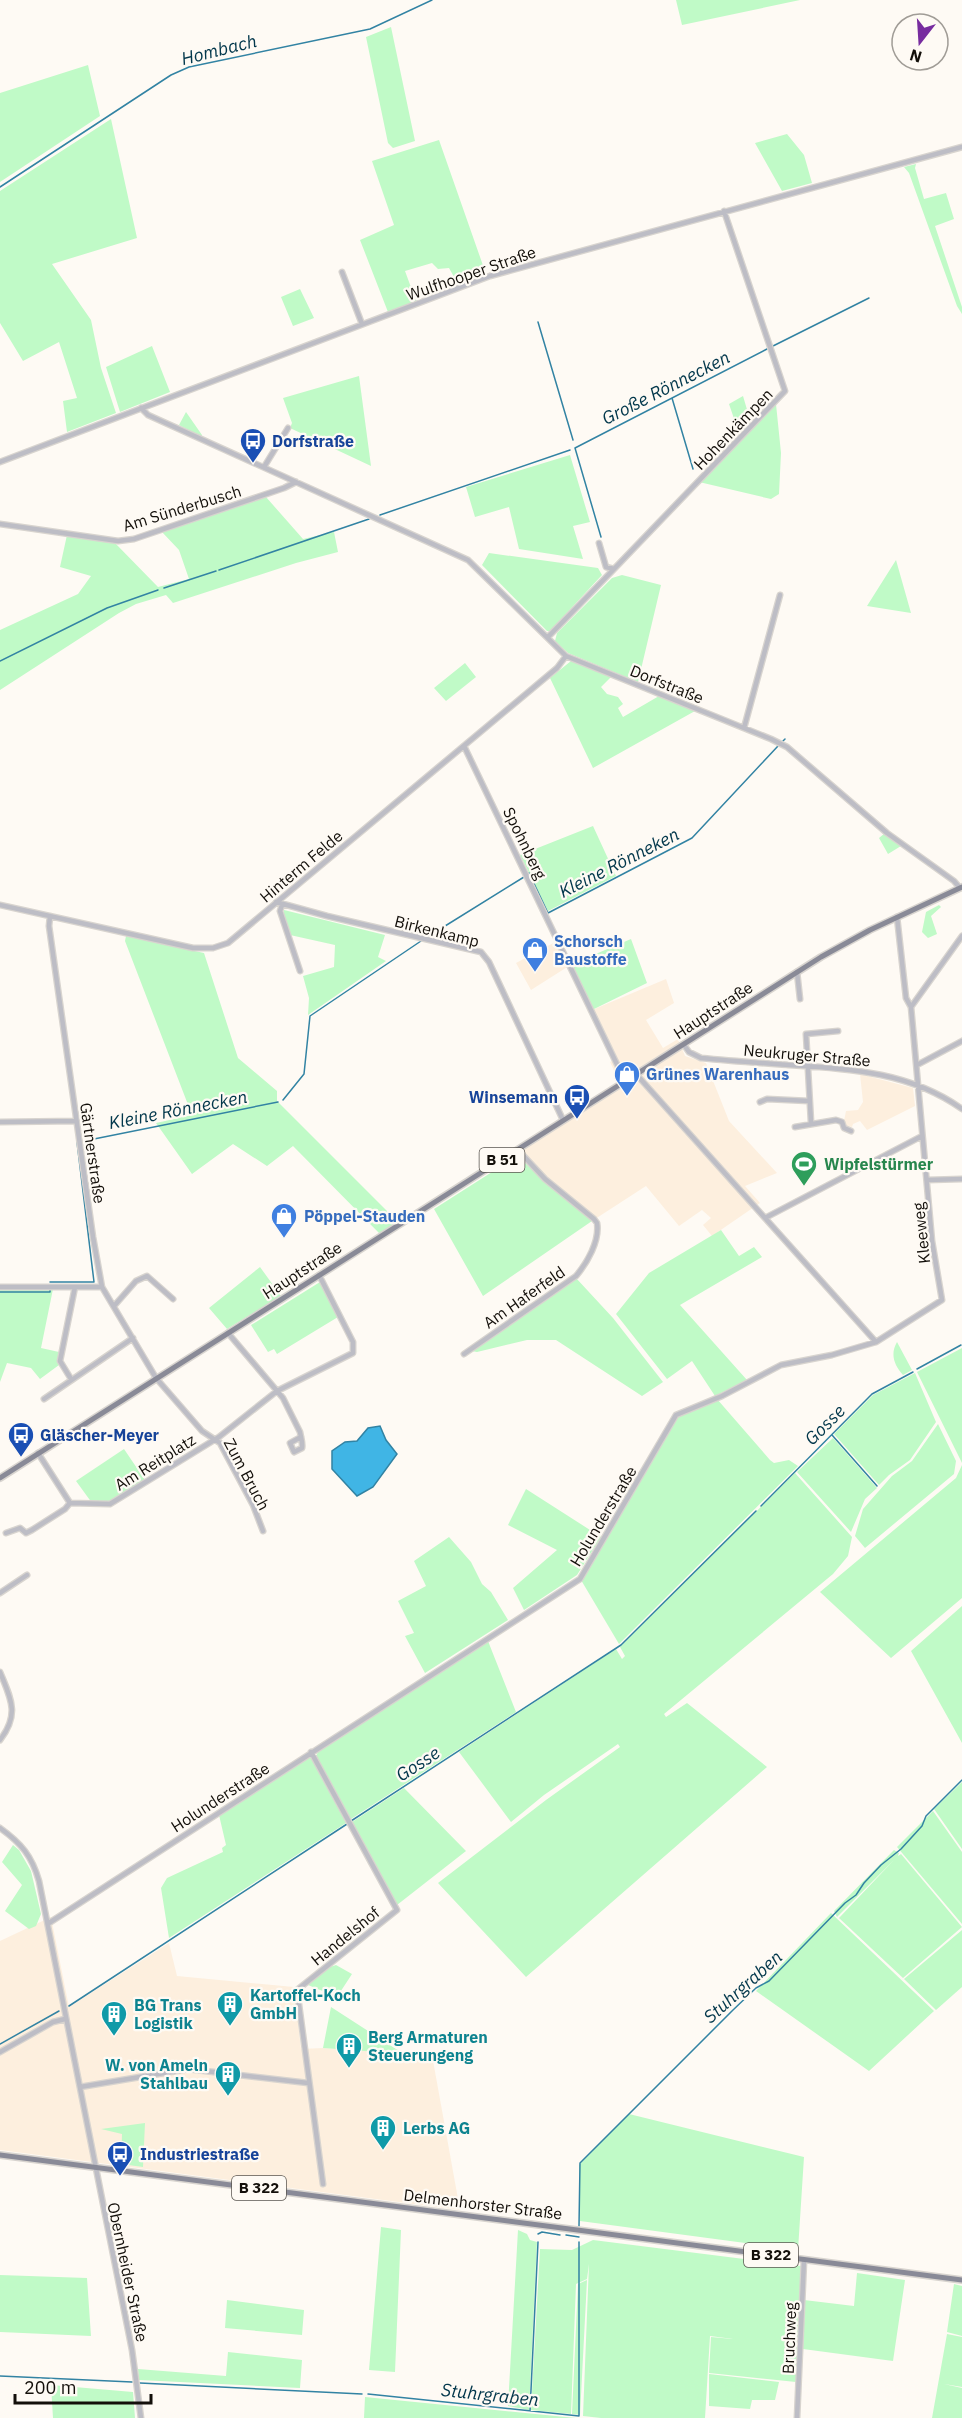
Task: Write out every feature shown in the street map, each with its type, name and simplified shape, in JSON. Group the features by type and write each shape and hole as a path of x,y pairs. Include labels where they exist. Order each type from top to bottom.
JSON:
{"main road":[{"name":"Hauptstraße","path":"0,1478 842,944 961,887"},
{"name":"Delmenhorster Straße","path":"0,2155 962,2280"}],"street":[{"name":"Wulfhooper Straße","path":"0,462 490,276 962,147"},
{"name":"Hohenkämpen","path":"548,637 785,391 724,211"},
{"path":"342,272 362,324"},
{"name":"Dorfstraße","path":"141,408 148,415 468,560 566,656 771,739 799,756 887,833 961,887"},
{"path":"264,467 288,428"},
{"name":"Am Sünderbusch","path":"0,524 118,541 134,539 296,482"},
{"path":"599,543 606,567 614,569"},
{"path":"744,728 780,595"},
{"name":"Hinterm Felde","path":"0,905 180,945 213,948 228,944 557,668 566,656"},
{"name":"Spohnberg","path":"464,746 625,1081"},
{"name":"Birkenkamp","path":"276,902 481,952 489,962 563,1120"},
{"path":"282,905 280,911 300,971"},
{"name":"Gärtnerstraße","path":"50,916 50,937 98,1273 102,1287 156,1378"},
{"name":"Kleeweg","path":"876,1342 942,1300 932,1241 911,1007 906,998 897,917"},
{"path":"911,1007 962,936"},
{"path":"797,972 800,999"},
{"path":"810,1122 806,1034 838,1031"},
{"path":"917,1065 962,1041"},
{"name":"Neukruger Straße","path":"684,1045 689,1052 701,1058 881,1074 918,1084 962,1109"},
{"path":"636,1074 876,1342"},
{"path":"760,1102 767,1099 809,1101"},
{"path":"0,1122 76,1121"},
{"path":"795,1126 810,1122 839,1121 851,1131"},
{"path":"765,1218 921,1136"},
{"name":"Am Haferfeld","path":"464,1354 576,1276 587,1263 598,1229 594,1219 545,1179 518,1150"},
{"path":"927,1180 962,1179"},
{"name":"Am Reitplatz","path":"70,1503 110,1504 216,1439 277,1391 353,1353 353,1342 319,1275"},
{"path":"114,1306 136,1281 147,1276 173,1299"},
{"path":"0,1287 102,1287"},
{"path":"71,1379 60,1360 75,1287"},
{"path":"228,1333 283,1398 301,1437"},
{"path":"44,1399 133,1338"},
{"name":"Holunderstraße","path":"49,1923 579,1579 676,1415 722,1396 781,1365 832,1355 876,1342"},
{"name":"Zum Bruch","path":"156,1378 202,1431 216,1439 253,1505 263,1532"},
{"path":"6,1533 20,1528 26,1533 65,1509 70,1503 38,1453"},
{"path":"0,1593 27,1575"},
{"path":"0,1672 12,1712 12,1720 0,1740"},
{"name":"Handelshof","path":"311,1752 397,1910 297,1990 323,2184"},
{"path":"0,1828 21,1845 34,1863 49,1923 65,2019 95,2167"},
{"path":"0,2052 53,2022 65,2019"},
{"path":"80,2087 188,2068 308,2083"},
{"name":"Obernheider Straße","path":"95,2167 132,2350 141,2418"},
{"name":"Bruchweg","path":"797,2418 804,2260"}],"shaded area":[{"path":"559,940 572,964 531,990 516,963"},
{"path":"666,979 674,1003 646,1020 663,1048 678,1039 685,1056 706,1063 729,1121 777,1173 745,1186 760,1203 712,1236 703,1225 711,1218 702,1210 679,1226 646,1186 592,1221 511,1151 619,1081 610,1062 616,1059 592,1010"},
{"path":"860,1074 913,1088 915,1106 867,1130 860,1121 852,1127 846,1126 844,1121 846,1111 858,1110 863,1102"},
{"path":"51,1917 69,2007 169,1943 177,1976 294,1987 301,2049 323,2048 432,2055 460,2210 0,2150 0,1941"}],"green space":[{"path":"676,0 800,0 682,25"},
{"path":"391,27 415,141 393,148 388,143 366,37"},
{"path":"88,65 100,116 0,182 0,93"},
{"path":"111,119 137,238 52,264 91,320 101,368 116,413 67,432 63,401 77,398 59,342 23,361 0,323 0,191"},
{"path":"787,134 804,155 812,183 782,191 755,143"},
{"path":"439,140 486,274 458,284 449,268 438,269 432,263 405,271 416,301 388,312 360,240 394,225 372,161"},
{"path":"916,164 915,168 924,199 946,193 954,219 935,226 962,307 962,314 957,306 909,173 904,167"},
{"path":"300,289 314,318 293,326 281,297"},
{"path":"152,346 170,392 120,412 106,367"},
{"path":"359,376 371,466 290,428 292,423 283,398"},
{"path":"743,396 751,423 740,436 729,404"},
{"path":"776,404 781,453 779,494 771,499 699,482"},
{"path":"186,412 202,435 202,437 179,425"},
{"path":"570,455 590,522 573,526 583,559 519,549 509,507 475,517 466,487"},
{"path":"266,497 303,539 334,532 338,552 296,563 173,603 166,595 136,604 0,690 0,630 78,594 91,576 60,567 67,535 115,543 158,587 189,579 179,550 162,532"},
{"path":"489,553 598,568 602,575 550,631 547,631 482,565"},
{"path":"896,560 911,613 867,606"},
{"path":"622,575 661,585 638,682 568,653 555,641 557,633 612,578"},
{"path":"571,661 611,677 601,687 607,694 618,697 623,704 618,708 623,717 659,696 695,711 593,768 550,678"},
{"path":"465,663 476,677 446,701 434,688"},
{"path":"593,826 616,876 548,911 520,855"},
{"path":"885,833 901,846 888,854 879,838"},
{"path":"939,905 941,907 931,916 937,934 928,938 922,932 926,912"},
{"path":"284,910 385,935 378,957 386,961 308,1015 309,998 303,976 334,967 335,945 290,935 283,914"},
{"path":"126,936 204,953 238,1058 277,1091 277,1101 398,1222 379,1233 293,1146 267,1166 233,1144 192,1174 156,1123 192,1115 125,941"},
{"path":"631,939 647,983 592,1010 572,964"},
{"path":"517,1156 592,1221 483,1296 434,1209"},
{"path":"721,1230 739,1256 754,1247 762,1257 680,1305 747,1380 715,1396 692,1361 667,1379 616,1314 649,1273"},
{"path":"260,1267 281,1296 227,1329 209,1308"},
{"path":"576,1278 613,1318 663,1382 642,1396 556,1340 527,1340 477,1352 471,1351"},
{"path":"320,1282 338,1317 277,1354 274,1349 268,1352 251,1325"},
{"path":"53,1289 41,1348 59,1352 57,1361 59,1365 40,1379 31,1368 7,1363 0,1382 0,1290"},
{"path":"897,1342 912,1370 903,1375 894,1359"},
{"path":"962,1348 962,1463 917,1372"},
{"path":"915,1373 936,1422 910,1460 879,1485 834,1434 873,1395"},
{"path":"717,1399 770,1460 774,1463 789,1460 798,1466 619,1644 581,1580 678,1417"},
{"path":"938,1424 956,1461 954,1474 865,1548 855,1536 863,1509 892,1476 912,1461"},
{"path":"833,1438 877,1488 865,1499 851,1532 797,1472"},
{"path":"124,1449 145,1480 108,1504 92,1503 76,1481"},
{"path":"962,1465 962,1598 891,1658 820,1592 956,1478"},
{"path":"795,1473 852,1537 848,1556 833,1574 664,1714 666,1717 687,1703 767,1767 526,1977 438,1883 546,1800 620,1747 618,1744 544,1795 511,1822 459,1752 616,1649 622,1659 625,1656 620,1647"},
{"path":"526,1489 601,1537 577,1575 524,1610 513,1588 557,1550 508,1525"},
{"path":"449,1537 471,1562 482,1584 491,1592 508,1620 425,1673 405,1636 414,1633 398,1601 426,1586 414,1561"},
{"path":"962,1606 962,1743 911,1651"},
{"path":"488,1641 516,1712 351,1819 316,1756 319,1750"},
{"path":"310,1756 346,1823 169,1938 161,1888 167,1878 223,1852 222,1848 226,1845 219,1815"},
{"path":"962,1782 962,1849 934,1809"},
{"path":"404,1788 466,1851 397,1905 352,1822"},
{"path":"933,1811 962,1852 962,1924 897,1847"},
{"path":"13,1845 19,1850 31,1871 41,1914 36,1926 29,1929 5,1911 22,1885 2,1862"},
{"path":"894,1850 899,1853 898,1856 901,1854 962,1927 903,1978 839,1918 894,1860 837,1917 834,1911"},
{"path":"831,1913 934,2011 869,2071 756,1991"},
{"path":"962,1930 962,1987 936,2010 904,1979"},
{"path":"336,1965 352,1974 337,1997 308,1985 327,1968"},
{"path":"331,2007 396,2049 405,2054 323,2048"},
{"path":"629,2114 804,2157 798,2250 580,2221 579,2165"},
{"path":"145,2123 143,2167 121,2164 122,2134 101,2129"},
{"path":"381,2227 401,2230 395,2372 369,2370"},
{"path":"518,2230 527,2234 530,2240 537,2242 529,2410 508,2406"},
{"path":"593,2240 801,2266 796,2382 709,2373 711,2337 733,2339 710,2336 705,2418 583,2416 589,2264 587,2279 576,2284 571,2414 531,2410 540,2249 572,2250"},
{"path":"857,2273 905,2280 893,2361 803,2349 804,2300 854,2306"},
{"path":"0,2275 87,2278 91,2336 0,2332"},
{"path":"587,2280 580,2415 572,2414 578,2284"},
{"path":"954,2284 962,2286 962,2336 947,2332"},
{"path":"227,2300 304,2310 302,2335 225,2328"},
{"path":"947,2334 962,2337 962,2387 944,2384 962,2388 962,2418 932,2418"},
{"path":"228,2352 302,2360 300,2388 139,2380 138,2369 226,2376"},
{"path":"709,2374 779,2382 775,2400 752,2400 750,2409 709,2406"},
{"path":"51,2385 133,2392 135,2418 53,2418"},
{"path":"365,2397 576,2418 364,2418"}],"water":[{"path":"380,1426 386,1440 397,1454 373,1487 357,1496 332,1469 332,1451 345,1442 357,1441 368,1428"}],"waterway":[{"name":"Hombach","path":"0,187 171,75 189,67 370,29 432,0"},
{"path":"773,346 869,298"},
{"path":"538,322 573,440"},
{"name":"Große Rönnecken","path":"601,537 575,448 767,349"},
{"path":"672,398 693,469"},
{"name":"Große Rönnecken","path":"380,515 570,450"},
{"name":"Große Rönnecken","path":"219,570 369,519"},
{"name":"Große Rönnecken","path":"164,588 216,571"},
{"name":"Große Rönnecken","path":"0,661 107,608 158,590"},
{"name":"Kleine Rönneken","path":"529,873 548,913 692,838 778,746"},
{"name":"Kleine Rönneken","path":"429,936 524,877"},
{"name":"Kleine Rönneken","path":"283,1100 304,1074 310,1016 421,941"},
{"name":"Kleine Rönnecken","path":"84,1141 278,1102"},
{"name":"Kleine Rönnecken","path":"50,1282 94,1282 77,1142"},
{"name":"Kleine Rönnecken","path":"0,1292 50,1292 50,1290"},
{"name":"Gosse","path":"917,1369 961,1345"},
{"name":"Gosse","path":"761,1506 872,1394 913,1372"},
{"path":"832,1435 877,1486"},
{"name":"Gosse","path":"351,1821 621,1645 756,1511"},
{"name":"Stuhrgraben","path":"579,2226 580,2163 733,2010 756,1988 769,1981 845,1903 856,1895 864,1883 901,1849 922,1826 926,1816 962,1780"},
{"name":"Gosse","path":"69,2006 347,1824"},
{"name":"Gosse","path":"0,2044 59,2011"},
{"path":"538,2234 542,2232 560,2235"},
{"path":"566,2235 579,2237"},
{"path":"530,2411 538,2242"},
{"name":"Stuhrgraben","path":"368,2394 579,2416 579,2242"},
{"name":"Stuhrgraben","path":"0,2376 132,2382"},
{"name":"Stuhrgraben","path":"140,2383 362,2394"}],"place":[{"name":"Dorfstraße","path":"253,464"},
{"name":"Schorsch Baustoffe","path":"535,973"},
{"name":"Grünes Warenhaus","path":"627,1097"},
{"name":"Winsemann","path":"577,1120"},
{"name":"Wipfelstürmer","path":"804,1187"},
{"name":"Pöppel-Stauden","path":"284,1239"},
{"name":"Gläscher-Meyer","path":"21,1458"},
{"name":"Kartoffel-Koch GmbH","path":"230,2027"},
{"name":"BG Trans Logistik","path":"114,2037"},
{"name":"Berg Armaturen Steuerungeng","path":"349,2069"},
{"name":"W. von Ameln Stahlbau","path":"228,2097"},
{"name":"Lerbs AG","path":"383,2151"},
{"name":"Industriestraße","path":"120,2177"}]}
